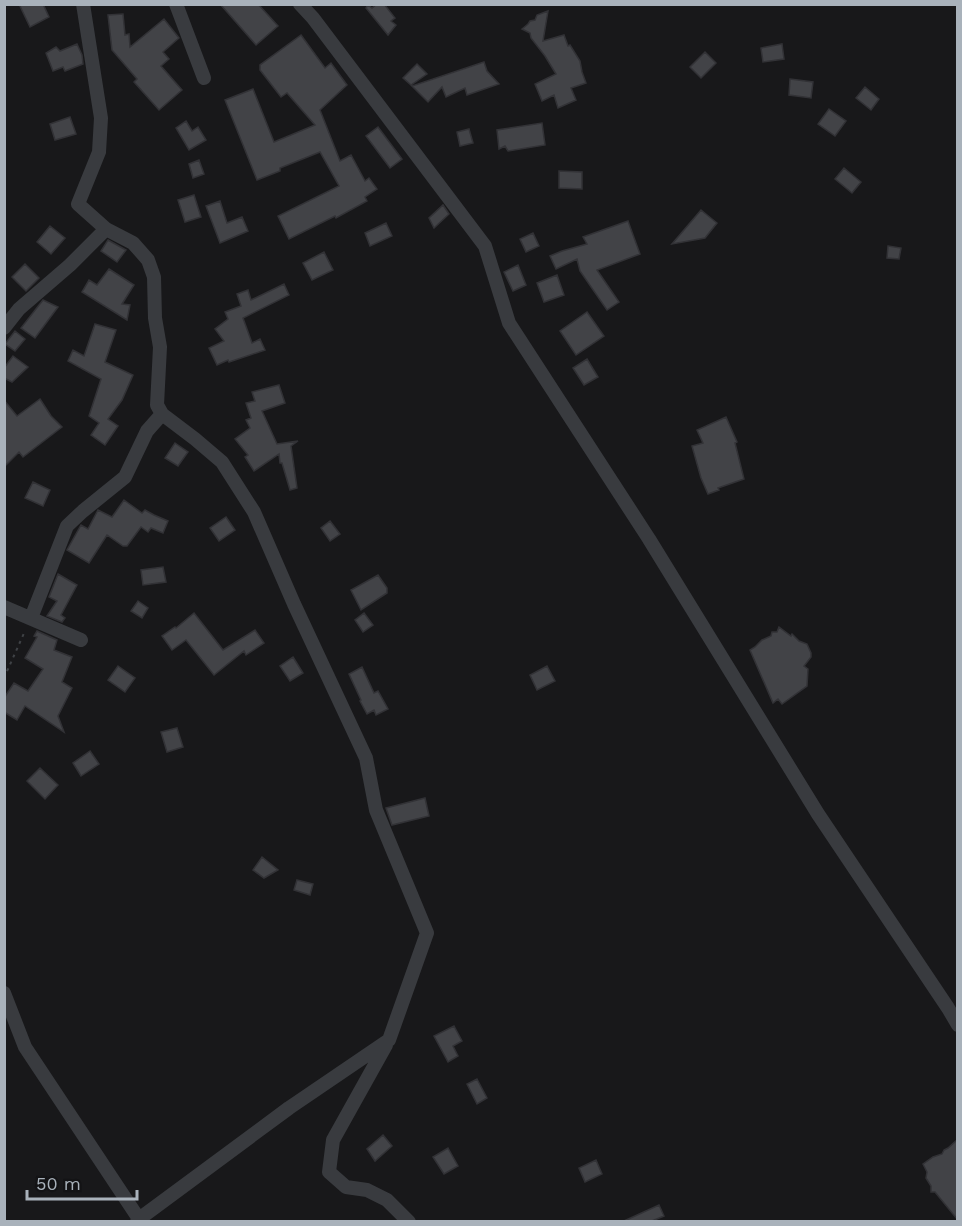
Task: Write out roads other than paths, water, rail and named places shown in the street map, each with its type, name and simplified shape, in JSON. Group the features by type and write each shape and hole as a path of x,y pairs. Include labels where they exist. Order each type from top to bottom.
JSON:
{"street":[{"path":"83,4 101,118 99,152 78,204 106,229 134,243 148,260 154,277 155,318 160,347 157,405 162,414 222,462 254,512 366,758 376,810 427,933 389,1040 333,1140 329,1172 346,1187 367,1190 387,1200 409,1221"},
{"path":"176,4 204,78"},
{"path":"300,4 313,18 485,246 509,322 649,539 818,814 948,1008 957,1025"},
{"path":"4,328 19,309 70,265 106,229"},
{"path":"31,618 67,526 125,477 147,431 162,414"},
{"path":"4,607 81,640"},
{"path":"4,993 25,1047 139,1221 289,1108 389,1040"}]}
